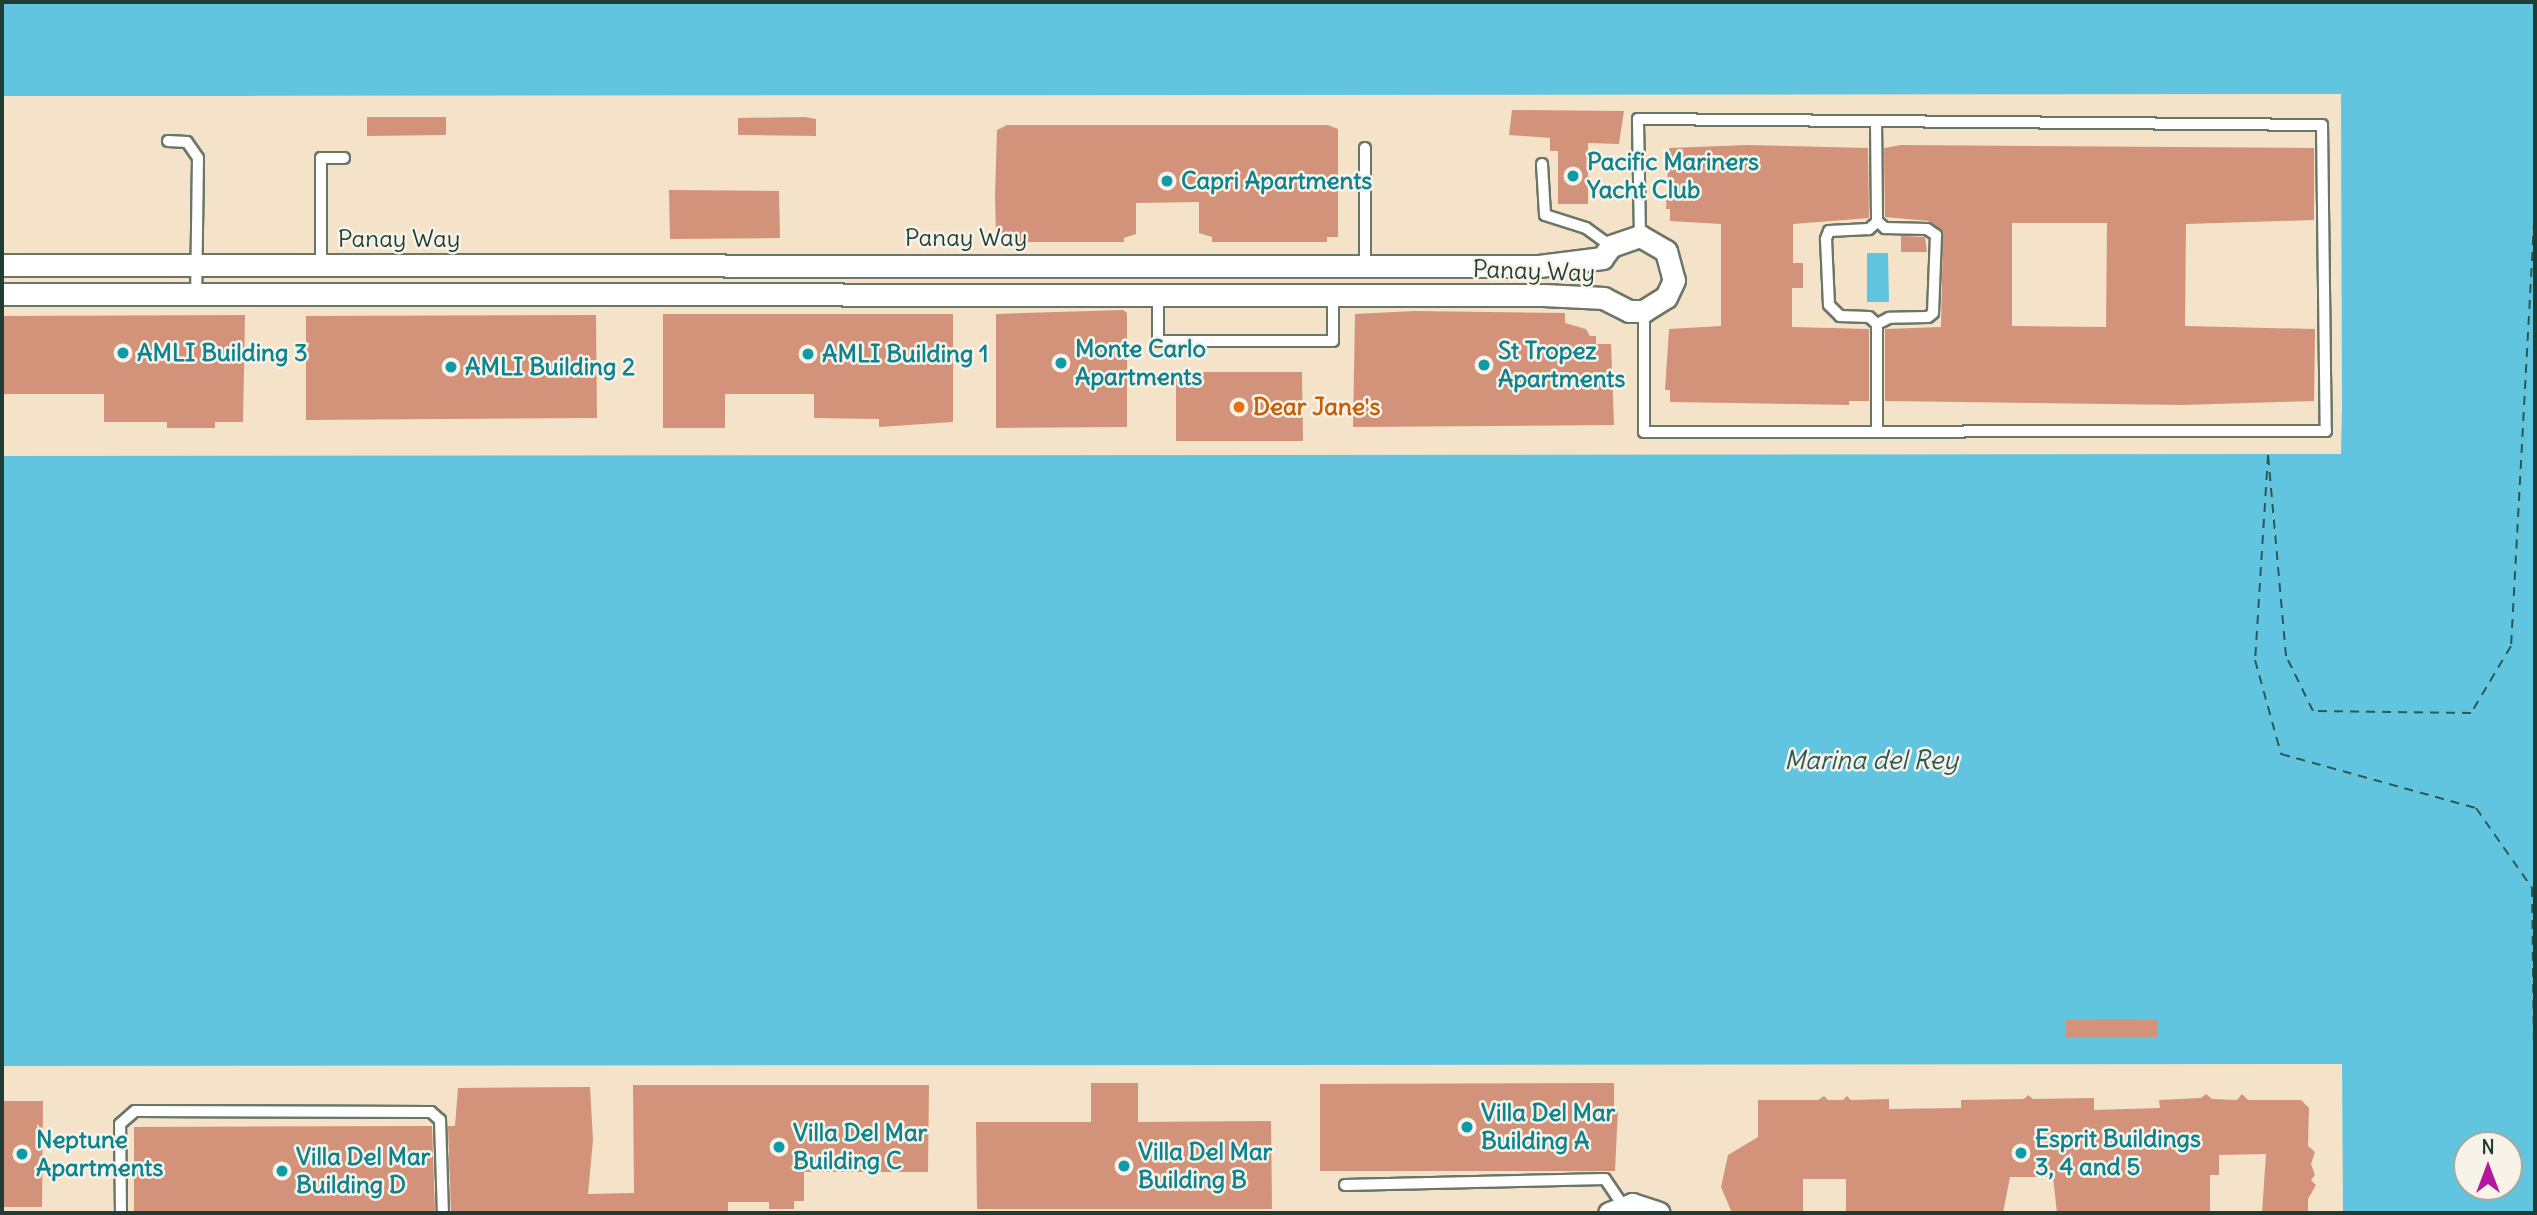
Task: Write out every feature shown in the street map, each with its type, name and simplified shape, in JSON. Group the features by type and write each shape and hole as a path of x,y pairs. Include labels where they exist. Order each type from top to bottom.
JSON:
{"street":[{"name":"Panay Way","path":"2,265 1539,266 1602,257 1611,246 1640,236"},
{"path":"1640,236 1655,241 1673,266 1674,280 1666,297 1644,311"},
{"name":"Panay Way","path":"2,294 1543,295 1604,298 1629,311 1644,311"},
{"path":"1616,1210 1641,1205 1659,1213"}],"lane":[{"path":"1640,236 1638,119 2322,125 2326,431 1644,432 1644,311"},
{"path":"1876,121 1877,220 1869,229 1829,231 1826,239 1829,305 1840,316 1869,317 1877,324 1877,431"},
{"path":"168,141 187,142 198,158 196,294"},
{"path":"1364,265 1365,148"},
{"path":"321,265 321,158 344,158"},
{"path":"1542,163 1545,215 1586,228 1611,246"},
{"path":"1877,220 1885,228 1927,229 1936,235 1933,313 1928,317 1889,318 1877,324"},
{"path":"1158,295 1158,341 1333,341 1333,295"},
{"path":"121,1213 120,1124 135,1111 431,1112 440,1120 443,1213"},
{"path":"1345,1185 1605,1179 1616,1210"}],"water":[{"name":"Marina del Rey","path":"2,2 2535,2 2535,1213 2343,1213 2342,1064 2,1066 2,456 2341,454 2341,94 2,96"},
{"path":"1867,253 1888,253 1889,302 1867,302"}],"building":[{"name":"Pacific Mariners Yacht Club","path":"1512,110 1624,111 1619,144 1588,143 1588,204 1558,204 1558,151 1550,151 1550,138 1509,135"},
{"path":"367,117 446,117 446,135 367,136"},
{"path":"738,118 816,119 816,136 738,135"},
{"name":"Capri Apartments","path":"1007,125 1328,125 1338,129 1338,237 1327,237 1327,242 1212,242 1212,237 1199,233 1199,202 1136,203 1136,234 1124,238 1124,242 1009,242 1009,238 996,238 997,130"},
{"path":"1748,145 1868,148 1869,218 1793,224 1793,263 1803,263 1803,288 1792,288 1792,327 1869,329 1869,401 1849,401 1849,405 1670,402 1670,390 1665,390 1669,329 1721,326 1721,224 1670,221 1670,209 1666,209 1669,148"},
{"path":"1901,145 2314,148 2314,220 2186,224 2185,326 2315,329 2314,401 2183,405 1885,401 1885,329 1941,327 1943,231 1928,221 1885,217 1884,148","holes":["2012,223 2107,223 2106,327 2012,326"]},
{"path":"669,190 779,191 780,238 670,239"},
{"path":"1901,236 1925,237 1927,252 1901,252"},
{"name":"Monte Carlo Apartments","path":"1123,310 1127,313 1127,427 996,428 996,314"},
{"name":"St Tropez Apartments","path":"1414,311 1565,313 1565,323 1586,329 1590,336 1596,336 1596,344 1611,344 1614,425 1353,427 1355,314"},
{"name":"AMLI Building 1","path":"663,314 953,314 953,422 879,427 879,419 814,418 814,394 725,394 725,428 663,428"},
{"name":"AMLI Building 3","path":"245,315 243,422 215,422 215,428 167,428 167,422 104,422 104,394 2,394 2,316"},
{"name":"AMLI Building 2","path":"596,315 597,418 306,420 306,316"},
{"name":"Dear Jane's","path":"1176,372 1302,372 1303,441 1176,441"},
{"path":"2066,1020 2157,1020 2158,1037 2065,1038"},
{"name":"Villa Del Mar Building B","path":"1091,1083 1138,1083 1138,1122 1271,1121 1272,1209 977,1209 976,1122 1091,1122"},
{"name":"Villa Del Mar Building A","path":"1614,1083 1614,1109 1618,1109 1615,1171 1320,1171 1320,1084"},
{"path":"633,1085 929,1085 928,1172 804,1172 804,1201 794,1201 794,1209 769,1209 769,1202 728,1202 728,1211 680,1213 451,1212 448,1126 455,1126 458,1088 590,1087 593,1140 588,1194 634,1193"},
{"name":"Esprit Buildings 3, 4 and 5","path":"2206,1094 2212,1099 2237,1100 2242,1094 2248,1100 2301,1100 2309,1108 2308,1146 2315,1152 2311,1164 2315,1175 2311,1180 2316,1185 2308,1199 2308,1213 2262,1213 2266,1154 2219,1155 2219,1175 2210,1175 2210,1213 2057,1213 2053,1177 2010,1177 2003,1213 1846,1213 1846,1179 1803,1179 1803,1213 1732,1213 1721,1187 1728,1155 1758,1137 1758,1100 1818,1100 1824,1096 1828,1100 1843,1100 1847,1096 1851,1100 1889,1099 1889,1109 1961,1108 1961,1100 2024,1099 2028,1095 2033,1099 2094,1098 2094,1110 2160,1108 2159,1100 2201,1098"},
{"name":"Neptune Apartments","path":"2,1101 43,1101 42,1207 2,1207"},
{"name":"Villa Del Mar Building D","path":"432,1126 435,1212 134,1213 134,1127"}],"ferry route":[{"path":"2535,204 2511,646 2471,713 2313,711 2286,656 2268,455 2255,660 2281,754 2476,808 2532,888 2535,1152"}],"place":[{"name":"Pacific Mariners Yacht Club","path":"1573,176"},
{"name":"Capri Apartments","path":"1167,181"},
{"name":"AMLI Building 3","path":"123,353"},
{"name":"AMLI Building 1","path":"808,354"},
{"name":"Monte Carlo Apartments","path":"1061,363"},
{"name":"St Tropez Apartments","path":"1484,365"},
{"name":"AMLI Building 2","path":"451,367"},
{"name":"Dear Jane's","path":"1239,407"},
{"name":"Villa Del Mar Building A","path":"1467,1127"},
{"name":"Villa Del Mar Building C","path":"779,1147"},
{"name":"Esprit Buildings 3, 4 and 5","path":"2021,1153"},
{"name":"Neptune Apartments","path":"22,1154"},
{"name":"Villa Del Mar Building B","path":"1124,1166"},
{"name":"Villa Del Mar Building D","path":"282,1171"}]}
